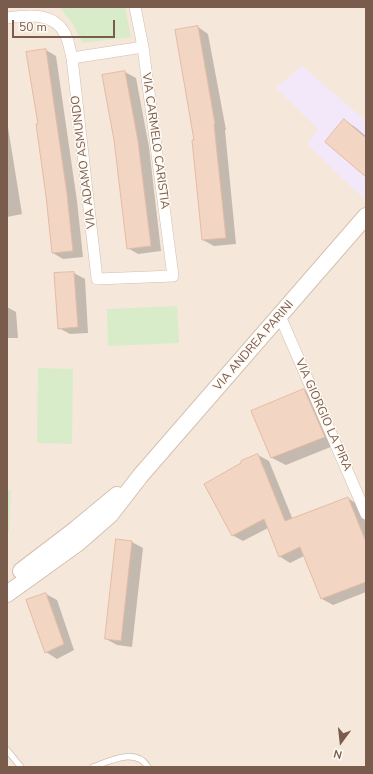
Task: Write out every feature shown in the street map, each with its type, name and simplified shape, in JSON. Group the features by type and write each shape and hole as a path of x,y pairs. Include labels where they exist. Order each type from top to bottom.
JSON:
{"main road":[{"name":"VIA ANDREA PARINI","path":"142,475 366,216"},
{"path":"7,581 76,529 142,475"},
{"path":"7,594 78,543 110,516 142,475"}],"street":[{"name":"VIA CARMELO CARISTIA","path":"135,7 143,47 174,276"},
{"name":"VIA ADAMO ASMUNDO","path":"7,18 35,16 47,18 60,26 66,35 72,58 97,279 174,276"},
{"path":"72,58 143,47"},
{"name":"VIA GIORGIO LA PIRA","path":"280,316 366,514"}],"lane":[{"path":"7,750 21,767"},
{"path":"93,767 123,756 132,756 143,761 148,767"}],"shaded area":[{"path":"7,7 366,7 366,767 7,767"},
{"path":"302,66 366,121 366,201 307,144 318,129 276,88"}],"green space":[{"path":"59,7 125,7 131,37 83,43 73,24"},
{"path":"177,306 179,343 108,346 107,309"},
{"path":"38,368 73,369 72,444 37,443"},
{"path":"7,490 11,490 9,532 7,532"}],"building":[{"path":"198,26 215,124 226,238 202,240 192,140 194,140 175,30"},
{"path":"46,49 67,194 73,251 52,253 36,124 38,124 26,52"},
{"path":"125,71 138,141 151,246 127,249 114,140 102,75"},
{"path":"344,119 366,138 366,177 325,142"},
{"path":"74,272 78,327 58,329 54,273"},
{"path":"304,389 325,437 271,458 251,411"},
{"path":"258,454 285,521 348,497 366,542 366,582 321,599 300,547 279,557 264,519 232,536 204,484 241,463 241,461"},
{"path":"116,539 132,541 121,641 105,639"},
{"path":"46,593 64,644 45,653 26,600"}]}
